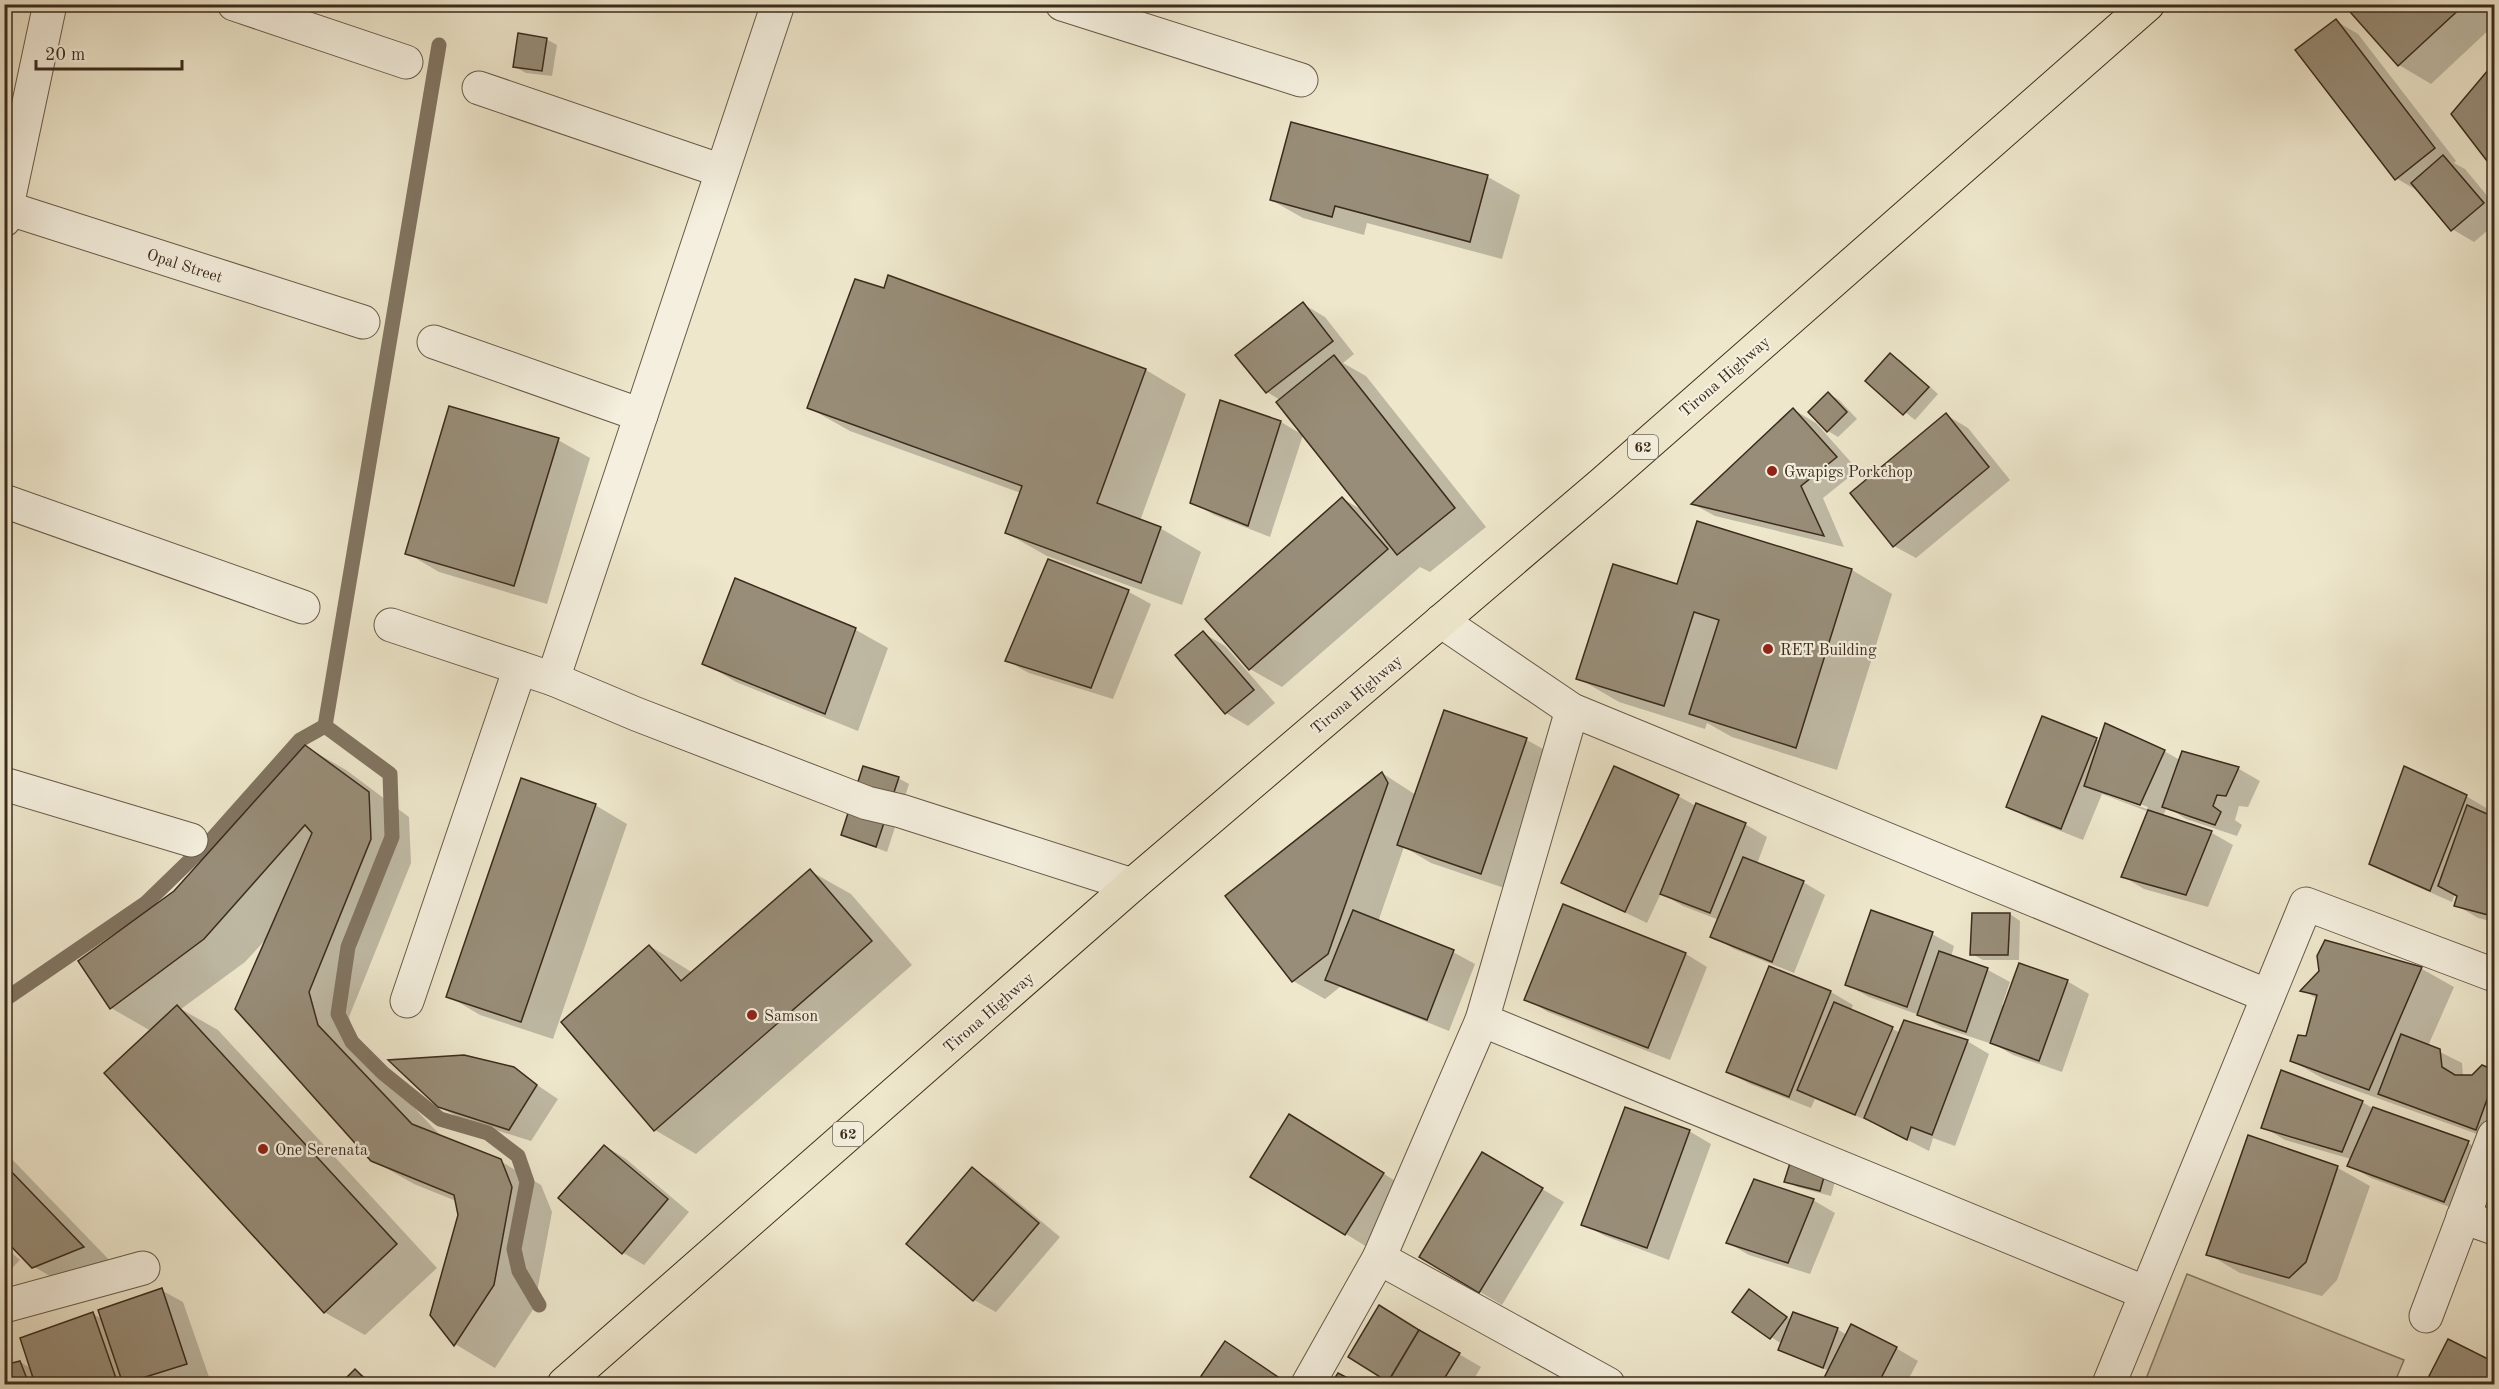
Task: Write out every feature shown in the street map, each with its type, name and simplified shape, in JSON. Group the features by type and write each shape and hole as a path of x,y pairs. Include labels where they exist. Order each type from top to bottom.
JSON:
{"main road":[{"name":"Tirona Highway","path":"564,1384 1132,885 1441,621 2148,4"}],"street":[{"path":"6,214 50,4"},
{"path":"234,4 406,63"},
{"path":"553,679 778,4"},
{"path":"1062,4 1301,80"},
{"path":"479,88 722,171"},
{"name":"Opal Street","path":"6,214 363,322"},
{"path":"434,342 640,415"},
{"path":"4,501 303,607"},
{"path":"1441,621 1572,710 2268,996"},
{"path":"391,625 553,679 636,714 867,803 901,811 1132,885"},
{"path":"407,1001 520,668"},
{"path":"1308,1384 1379,1258 1482,1020 1572,710"},
{"path":"4,784 191,840"},
{"path":"2109,1384 2306,904 2494,975"},
{"path":"1482,1020 2146,1293"},
{"path":"2426,1316 2494,1136"},
{"path":"2463,1217 2494,1228"},
{"path":"1379,1258 1608,1384"},
{"path":"4,1306 143,1268"}],"shaded area":[{"path":"2187,1274 2404,1360 2394,1384 2144,1384"}],"building":[{"path":"2343,4 2465,4 2398,66"},
{"path":"2336,19 2435,148 2395,180 2295,50"},
{"path":"518,33 547,38 542,71 513,67"},
{"path":"2494,63 2494,170 2451,114"},
{"path":"1291,122 1488,175 1470,242 1335,206 1332,217 1270,200"},
{"path":"2443,155 2484,203 2451,231 2411,183"},
{"path":"888,275 1146,369 1097,503 1161,527 1141,583 1005,533 1022,486 807,408 855,279 884,288"},
{"path":"1303,302 1333,341 1266,393 1235,355"},
{"path":"1890,353 1929,387 1903,415 1865,381"},
{"path":"1334,355 1455,508 1397,555 1276,402"},
{"path":"1828,392 1847,412 1827,432 1808,412"},
{"path":"1220,400 1281,421 1248,526 1190,503"},
{"path":"449,406 559,438 514,586 405,554"},
{"name":"Gwapigs Porkchop","path":"1793,408 1837,457 1801,486 1824,536 1691,504"},
{"path":"1946,413 1989,467 1893,547 1850,493"},
{"path":"1342,497 1388,549 1249,670 1205,619"},
{"name":"RET Building","path":"1697,521 1852,569 1796,748 1689,714 1719,620 1694,612 1664,706 1576,679 1613,564 1677,584"},
{"path":"1048,559 1129,590 1091,688 1005,661"},
{"path":"735,578 856,628 825,714 702,664"},
{"path":"1203,631 1254,690 1225,714 1175,655"},
{"path":"1444,710 1527,738 1481,874 1397,845"},
{"path":"2042,716 2097,738 2061,829 2006,807"},
{"path":"2105,723 2165,750 2140,805 2084,786"},
{"path":"305,745 369,792 371,839 309,992 318,1025 412,1124 501,1159 512,1187 494,1285 454,1346 430,1315 458,1215 454,1195 371,1161 235,1009 312,833 305,825 204,939 110,1009 78,961 174,891"},
{"path":"2182,751 2239,767 2226,796 2217,795 2213,806 2221,812 2215,825 2162,807"},
{"path":"863,766 899,777 876,847 841,835"},
{"path":"1614,766 1679,795 1625,912 1561,883"},
{"path":"2404,766 2467,795 2430,891 2369,864"},
{"path":"1382,772 1388,783 1328,954 1292,982 1225,896"},
{"path":"521,778 596,804 521,1022 446,997"},
{"path":"1696,803 1746,823 1710,913 1660,894"},
{"path":"2467,805 2494,817 2494,910 2492,916 2454,906 2457,896 2438,886"},
{"path":"2148,810 2212,831 2186,895 2121,877"},
{"path":"1743,857 1804,881 1772,962 1710,937"},
{"path":"810,869 872,941 654,1131 561,1022 649,945 681,981"},
{"path":"1563,904 1686,953 1648,1048 1524,1000"},
{"path":"1353,910 1454,950 1427,1020 1325,980"},
{"path":"1871,910 1933,932 1907,1007 1845,985"},
{"path":"1972,913 2010,913 2008,955 1970,955"},
{"path":"2325,940 2422,967 2369,1090 2290,1061 2298,1035 2306,1036 2317,995 2300,991 2319,971 2317,956"},
{"path":"1939,951 1988,968 1966,1032 1917,1015"},
{"path":"2019,963 2068,980 2039,1061 1990,1043"},
{"path":"1769,966 1831,991 1789,1097 1726,1072"},
{"path":"1834,1002 1893,1027 1855,1115 1797,1090"},
{"path":"177,1005 397,1244 324,1313 104,1073"},
{"path":"1904,1020 1968,1040 1932,1135 1911,1127 1907,1140 1864,1118"},
{"path":"2401,1034 2440,1049 2442,1067 2455,1075 2472,1075 2482,1065 2494,1070 2494,1080 2476,1130 2378,1094"},
{"path":"464,1055 514,1067 537,1085 509,1130 438,1107 388,1060"},
{"path":"2281,1070 2363,1101 2342,1152 2261,1128"},
{"path":"1625,1107 1690,1130 1647,1248 1581,1225"},
{"path":"2373,1107 2469,1141 2444,1202 2347,1166"},
{"path":"1289,1114 1384,1173 1345,1235 1250,1177"},
{"path":"2248,1135 2338,1166 2306,1262 2289,1278 2206,1255"},
{"path":"604,1145 668,1199 622,1254 558,1198"},
{"path":"1482,1152 1543,1188 1479,1293 1419,1257"},
{"path":"1791,1160 1826,1170 1820,1191 1784,1182"},
{"path":"4,1164 84,1247 32,1268 4,1239"},
{"path":"972,1167 1039,1223 973,1301 906,1244"},
{"path":"1754,1179 1814,1199 1788,1263 1726,1243"},
{"path":"162,1288 187,1364 123,1384 98,1310"},
{"path":"1749,1289 1787,1317 1770,1339 1732,1312"},
{"path":"1379,1305 1419,1330 1388,1382 1348,1357"},
{"path":"93,1312 118,1384 35,1384 20,1338"},
{"path":"1793,1312 1838,1328 1823,1368 1778,1350"},
{"path":"1851,1324 1897,1347 1878,1384 1821,1384"},
{"path":"1419,1330 1460,1353 1441,1384 1393,1384 1388,1382"},
{"path":"2448,1339 2494,1362 2494,1384 2425,1384"},
{"path":"1225,1341 1278,1377 1273,1384 1201,1384 1197,1382"},
{"path":"20,1361 29,1384 4,1384 4,1365"},
{"path":"355,1369 370,1384 340,1384"},
{"path":"1338,1373 1359,1384 1331,1384"}],"waterway":[{"path":"325,726 439,45"},
{"path":"4,1000 146,903 212,839 300,740 325,726 390,774 392,837 348,947 338,1014 352,1042 383,1073 440,1119 488,1133 518,1156 527,1182 514,1249 519,1271 539,1305"}],"place":[{"name":"Gwapigs Porkchop","path":"1772,471"},
{"name":"RET Building","path":"1768,649"},
{"name":"Samson","path":"752,1015"},
{"name":"One Serenata","path":"263,1149"}]}
